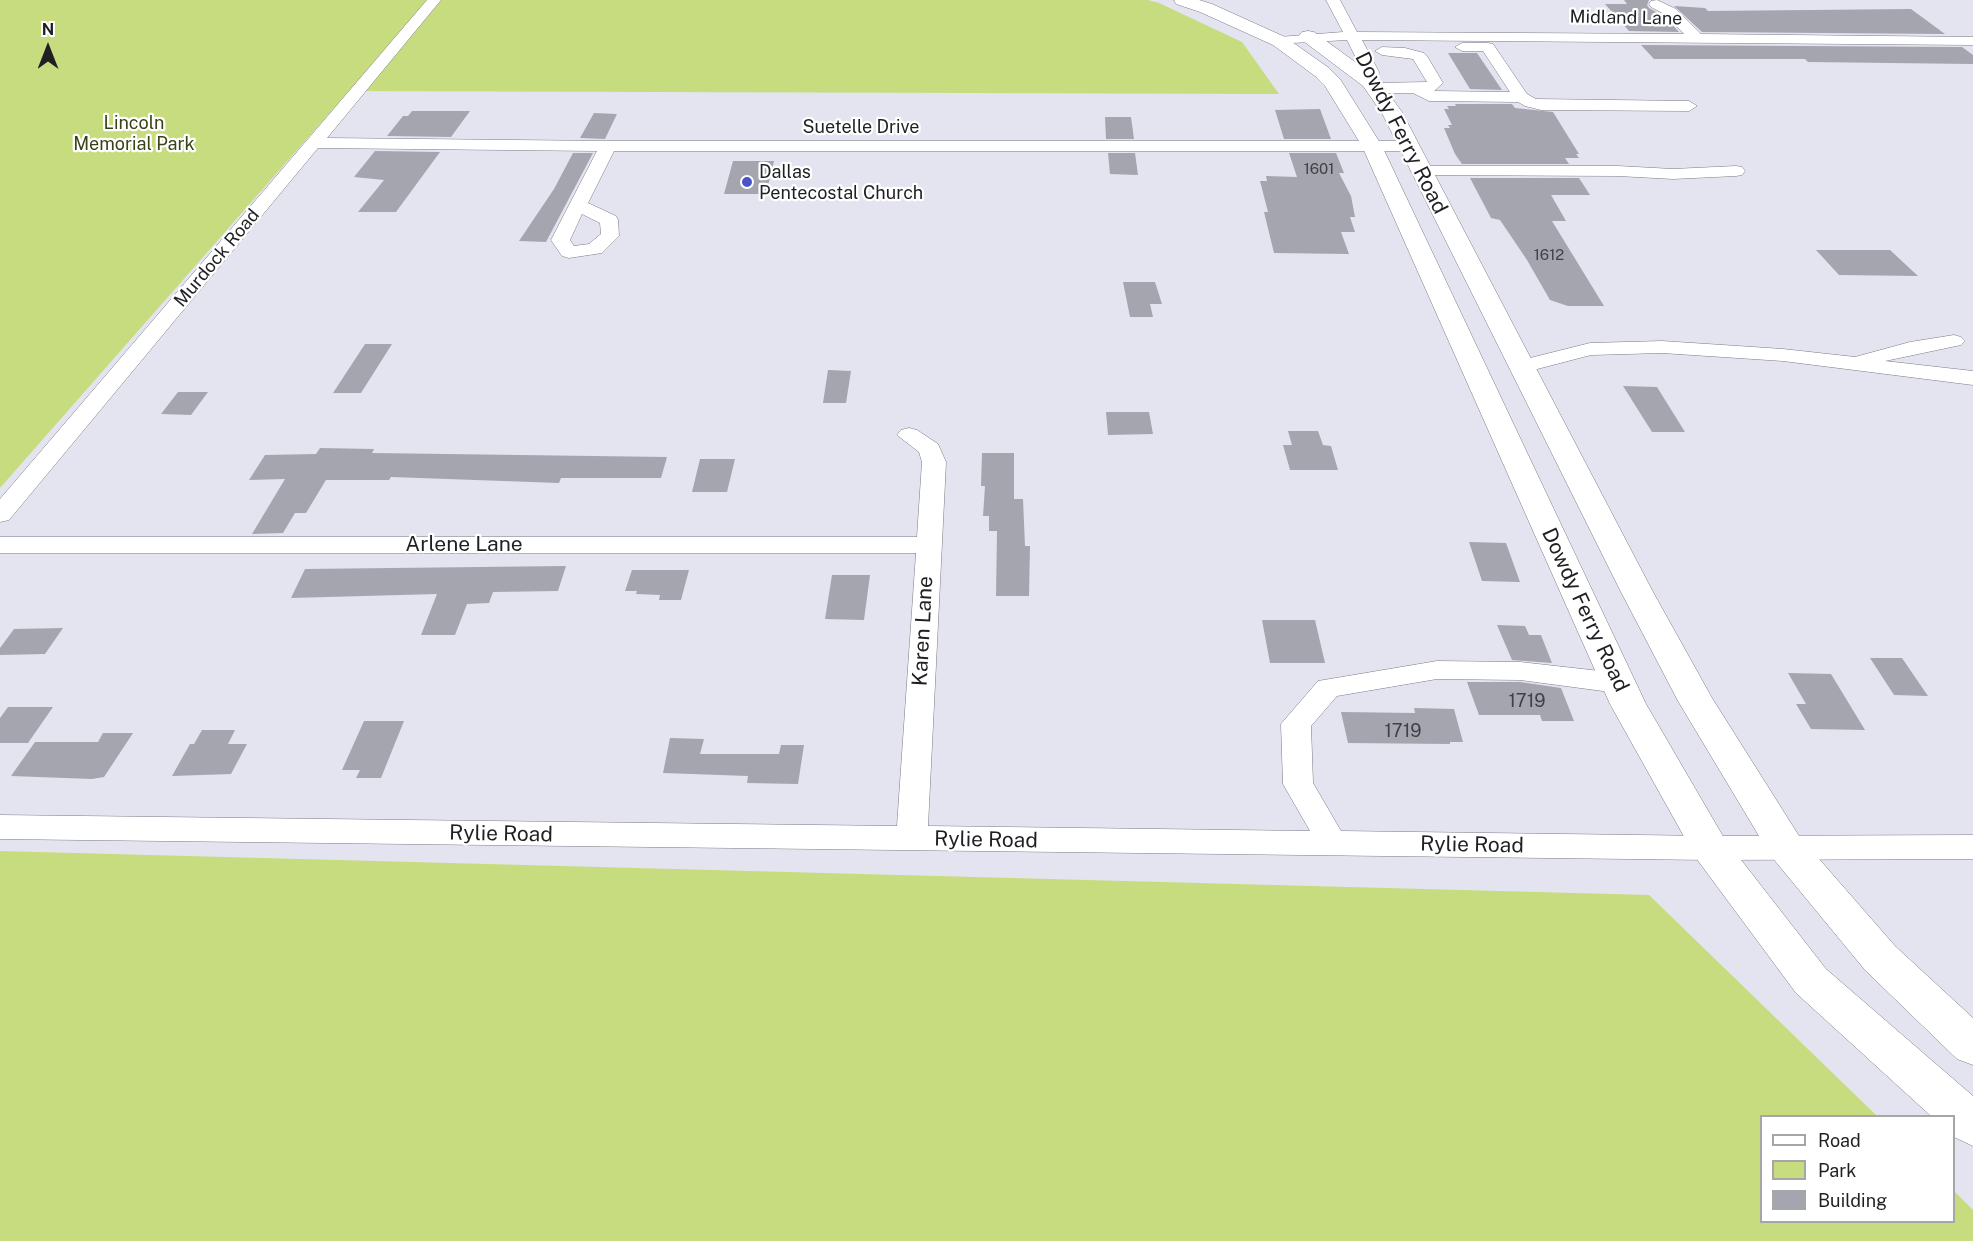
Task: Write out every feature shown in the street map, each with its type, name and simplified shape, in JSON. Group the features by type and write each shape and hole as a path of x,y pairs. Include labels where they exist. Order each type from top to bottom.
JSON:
{"main road":[{"path":"1183,0 1290,33 1372,85"},
{"path":"1227,0 1248,8"},
{"name":"Dowdy Ferry Road","path":"1290,33 1333,82 1372,146 1628,704 1710,848 1811,981 1973,1125"},
{"name":"Dowdy Ferry Road","path":"1372,85 1392,112 1407,146 1696,701 1785,846 1880,958 1973,1046"},
{"path":"1503,431 1556,431"}],"street":[{"name":"Murdock Road","path":"0,515 434,0"},
{"name":"Dowdy Ferry Road","path":"1333,0 1371,72 1372,85"},
{"path":"1656,4 1671,12 1696,38"},
{"name":"Midland Lane","path":"1290,33 1352,36 1973,42"},
{"path":"1412,53 1424,47 1488,47 1521,96 1531,103 1541,105 1689,106"},
{"path":"1360,51 1412,53 1419,56 1435,82 1428,88 1372,85"},
{"path":"1416,88 1429,96 1521,96"},
{"name":"Suetelle Drive","path":"315,143 608,146 1407,146"},
{"path":"579,206 608,146"},
{"path":"1420,171 1618,171 1673,174 1736,171"},
{"path":"1848,364 1910,348 1954,341"},
{"path":"1522,367 1590,349 1622,346 1783,355 1973,378"},
{"name":"Karen Lane","path":"909,435 930,449 934,462 912,839"},
{"name":"Arlene Lane","path":"0,545 928,545"},
{"path":"1330,843 1323,824 1298,784 1296,724 1328,688 1437,670 1520,671 1618,683"},
{"name":"Rylie Road","path":"0,827 1710,848 1973,847"}],"green space":[{"name":"Lincoln Memorial Park","path":"0,0 1148,0 1242,42 1279,94 349,91 0,488"},
{"path":"0,851 1649,895 1876,1115 1760,1115 1760,1223 1955,1223 1955,1192 1973,1210 1973,1241 0,1241"}],"building":[{"path":"1624,0 1649,0 1647,5 1649,8 1665,17 1679,32 1629,31 1605,4 1627,4"},
{"path":"1674,6 1705,8 1708,11 1911,9 1945,34 1702,32"},
{"path":"1641,45 1962,47 1973,55 1973,64 1808,62 1805,59 1654,59"},
{"path":"1448,53 1477,53 1502,90 1470,89"},
{"path":"1455,104 1512,104 1515,108 1553,112 1579,154 1576,154 1579,158 1565,158 1569,164 1462,164 1444,128 1450,128 1448,125 1452,125 1444,109 1449,109 1447,106 1456,106"},
{"path":"1320,109 1331,139 1284,139 1275,110"},
{"path":"412,111 470,111 451,137 387,136 403,116 408,116"},
{"path":"594,113 617,114 605,139 580,138"},
{"path":"1105,117 1131,117 1134,139 1106,139"},
{"path":"375,151 440,152 396,212 358,212 384,180 354,177"},
{"path":"573,153 593,153 546,242 519,241 554,189"},
{"path":"1108,153 1135,153 1138,175 1110,174"},
{"path":"1289,153 1336,153 1344,173 1339,173 1351,196 1355,217 1350,217 1355,232 1341,232 1349,254 1274,253 1264,212 1268,212 1260,181 1267,181 1266,176 1297,177"},
{"path":"733,161 774,161 766,194 724,194"},
{"path":"1470,178 1579,178 1590,195 1551,195 1566,221 1552,221 1604,306 1568,306 1550,300 1500,220 1491,218"},
{"path":"1816,250 1890,250 1918,276 1839,275"},
{"path":"1123,282 1155,282 1162,304 1150,304 1153,317 1130,317"},
{"path":"365,344 392,344 361,393 333,393"},
{"path":"828,370 851,371 846,403 823,403"},
{"path":"1623,386 1657,387 1685,432 1652,432"},
{"path":"178,392 208,392 191,415 161,414"},
{"path":"1106,412 1149,412 1153,434 1108,435"},
{"path":"1288,431 1318,431 1323,445 1331,446 1338,470 1290,470 1283,445 1292,445"},
{"path":"320,448 374,449 372,453 667,457 661,478 561,478 559,483 391,477 389,480 326,480 306,513 295,513 283,533 252,534 285,479 249,480 265,455 316,454"},
{"path":"982,453 1014,453 1014,499 1023,499 1025,546 1030,546 1029,596 996,596 997,531 989,531 989,516 983,516 985,486 981,486"},
{"path":"700,459 735,459 727,492 692,492"},
{"path":"1469,542 1506,543 1520,582 1482,581"},
{"path":"566,566 558,591 493,592 489,603 467,604 455,635 421,635 437,594 291,598 305,569"},
{"path":"632,570 689,570 681,600 659,600 660,595 625,591"},
{"path":"832,575 870,575 864,620 825,619"},
{"path":"1262,620 1315,620 1325,663 1270,663"},
{"path":"1497,625 1525,626 1529,635 1541,635 1552,663 1512,660"},
{"path":"63,628 45,654 0,655 0,648 14,629"},
{"path":"1870,658 1902,658 1928,696 1894,695"},
{"path":"1788,673 1831,674 1865,730 1811,729 1796,704 1806,704"},
{"path":"1467,682 1520,682 1561,688 1574,721 1542,721 1540,715 1479,715"},
{"path":"8,707 53,707 28,743 0,743 0,718"},
{"path":"1414,708 1454,709 1463,742 1450,742 1450,744 1348,743 1341,712 1415,713"},
{"path":"364,721 404,721 381,778 356,778 360,770 342,770"},
{"path":"202,730 235,730 228,744 247,744 231,774 172,776 190,744 194,744"},
{"path":"103,733 133,733 104,777 92,779 11,776 35,742 98,742"},
{"path":"670,738 704,739 700,754 779,754 781,745 804,745 798,784 747,783 748,776 663,773"}],"place":[{"name":"Dallas Pentecostal Church","path":"747,182"}]}
